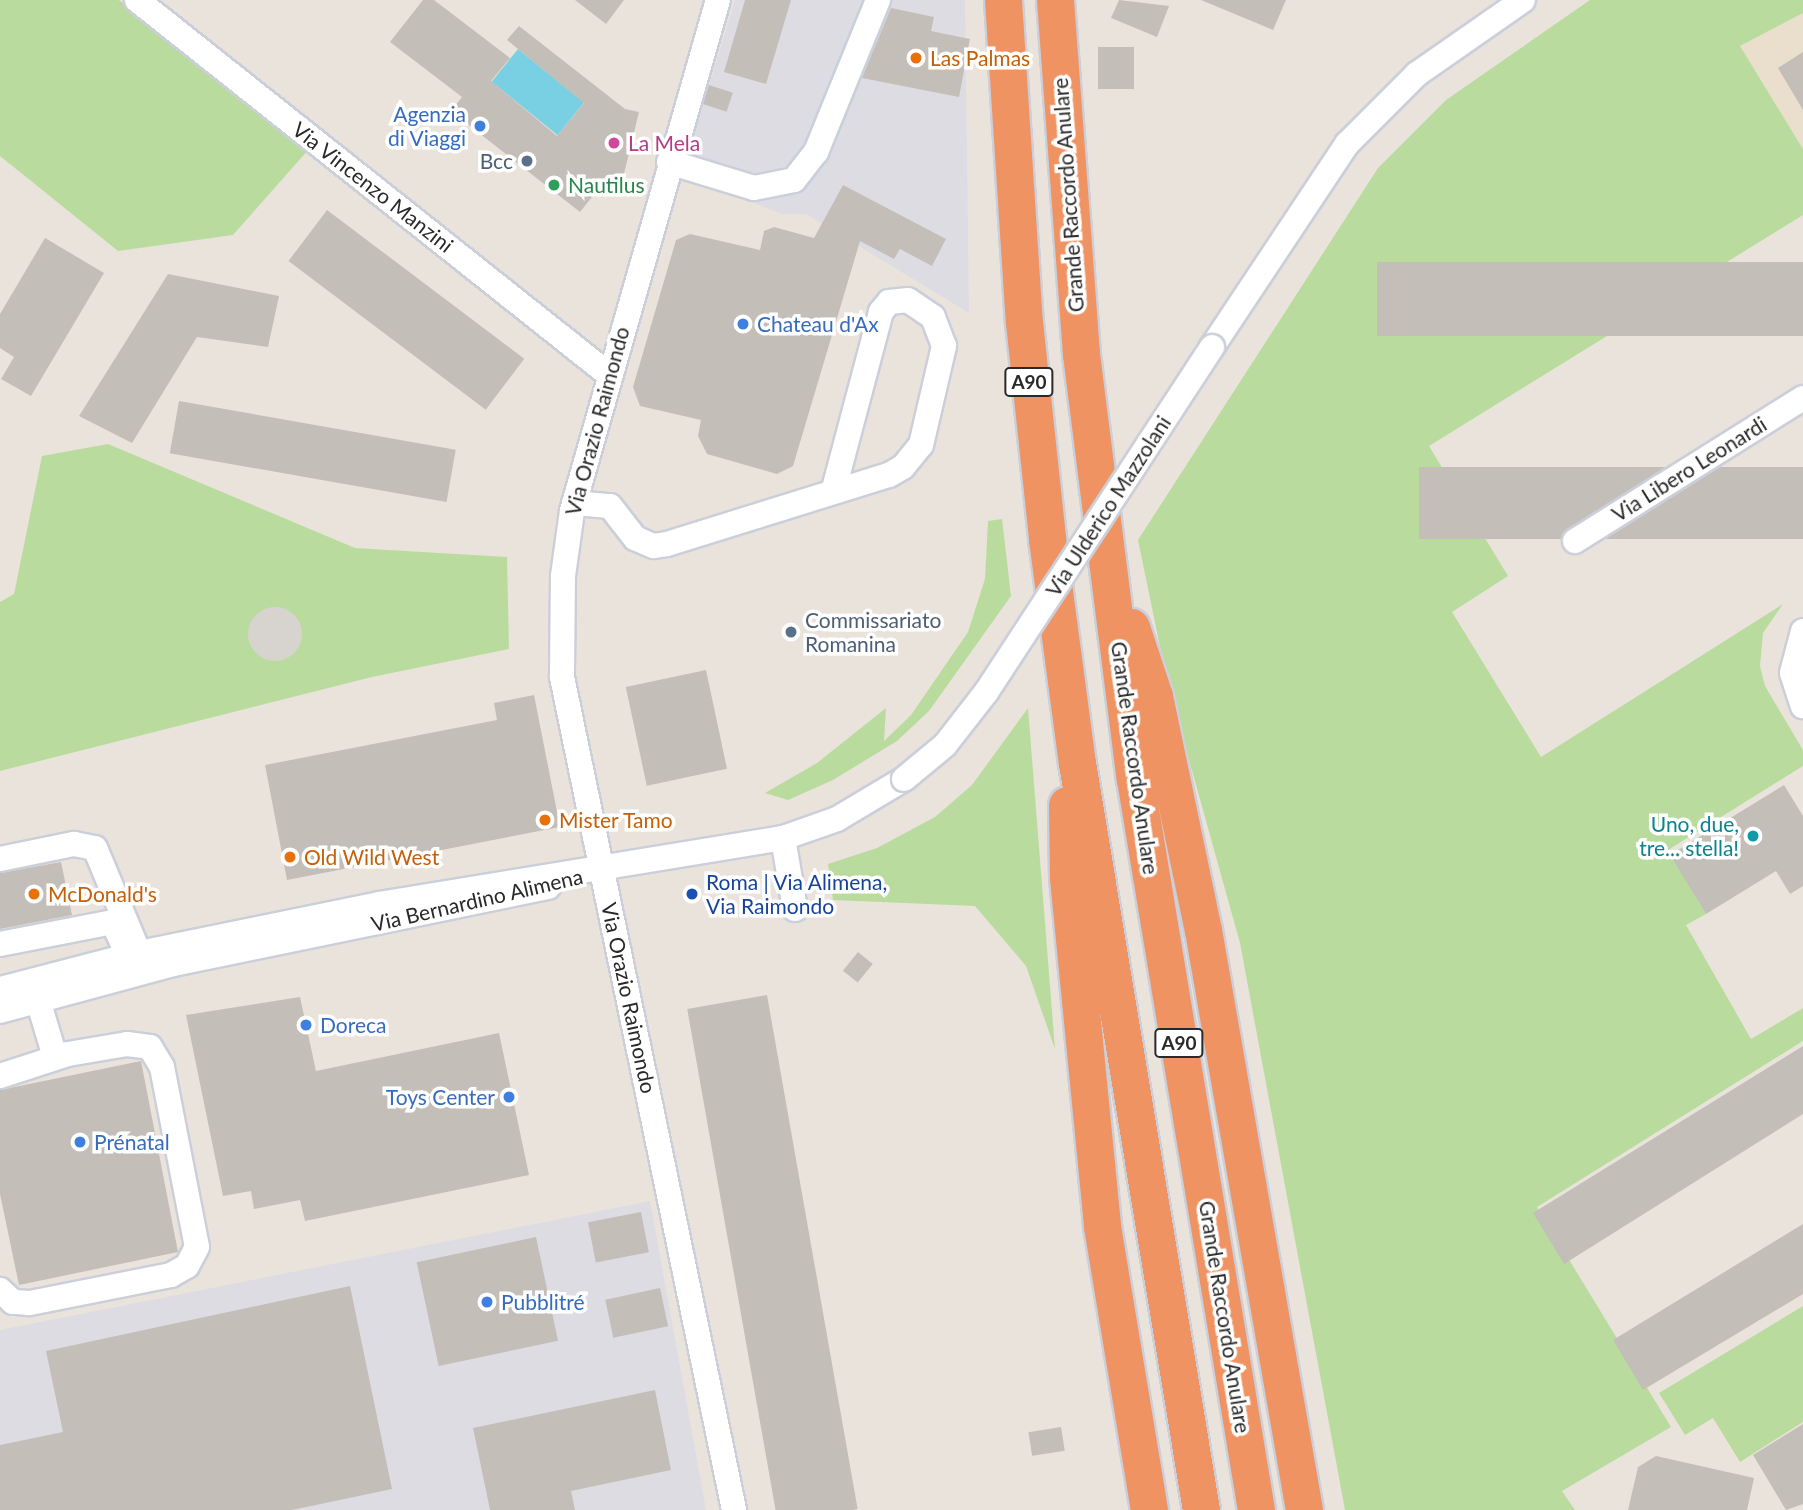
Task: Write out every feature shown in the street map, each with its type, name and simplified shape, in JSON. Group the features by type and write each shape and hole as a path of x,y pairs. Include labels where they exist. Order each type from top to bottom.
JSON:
{"highway":[{"name":"A90","path":"1003,0 1034,437 1077,763 1201,1510"},
{"name":"Grande Raccordo Anulare","path":"1055,0 1071,254 1135,779 1256,1510"},
{"path":"1109,575 1154,696 1203,930 1304,1510"},
{"path":"1077,763 1066,815 1069,891 1102,1226 1149,1510"}],"street":[{"name":"Via Vincenzo Manzini","path":"137,0 608,374"},
{"name":"Via Orazio Raimondo","path":"718,0 608,374 574,503 563,576 562,677 734,1510"},
{"path":"669,162 754,188 793,180 816,152 878,0"},
{"name":"Via Ulderico Mazzolani","path":"602,871 783,838 844,815 904,779 945,744 987,691 1314,187 1355,135 1417,74 1523,0"},
{"path":"574,503 610,506 635,538 653,546 833,492 895,472 921,445 944,346 933,317 908,300 889,302 881,312 833,492"},
{"name":"Via Libero Leonardi","path":"1574,541 1803,398"},
{"path":"1803,631 1792,673 1803,706"},
{"path":"783,838 795,909"},
{"path":"0,859 90,845 111,898 134,927 132,954"},
{"name":"Via Bernardino Alimena","path":"0,989 132,954 515,878 602,871"},
{"name":"Via Bernardino Alimena","path":"0,1011 173,964 505,898 602,871"},
{"path":"0,944 113,922 132,954"},
{"path":"38,1000 55,1057"},
{"path":"0,1076 55,1057 127,1044 154,1051 197,1247 187,1266 172,1275 29,1303 13,1302 0,1290"}],"shaded area":[{"path":"735,0 965,0 969,313 806,214 782,214 682,175"},
{"path":"1803,13 1803,149 1740,46"},
{"path":"275,607 294,615 302,634 294,653 275,661 256,653 248,634 256,615"},
{"path":"650,1201 706,1510 0,1510 0,1330"}],"green space":[{"path":"0,0 119,0 309,149 233,235 118,251 0,156"},
{"path":"1590,0 1803,0 1803,13 1740,46 1803,149 1803,215 1429,446 1508,576 1452,612 1541,757 1783,604 1763,633 1760,666 1765,686 1803,750 1803,766 1668,850 1706,914 1686,925 1751,1039 1803,1008 1803,1041 1537,1207 1671,1427 1562,1491 1575,1510 1345,1510 1240,943 1167,681 1138,540 1378,168 1446,100"},
{"path":"108,444 355,548 507,557 509,649 372,677 0,771 0,602 14,594 42,456"},
{"path":"1002,519 1011,596 929,711 897,741 833,780 788,800 765,793 817,763 886,708 884,741 911,715 968,632 985,579 988,521"},
{"path":"1028,708 1055,1049 1026,966 975,906 833,900 828,864 877,848 935,817 972,785"},
{"path":"1803,1306 1803,1422 1740,1462 1713,1418 1685,1435 1659,1393"}],"water":[{"path":"518,49 584,102 558,135 492,82"}],"building":[{"path":"423,0 434,0 510,58 491,81 557,136 584,103 507,40 519,26 625,109 639,112 622,182 607,178 580,212 451,111 462,97 390,42"},
{"path":"575,0 624,0 606,24"},
{"path":"745,0 791,0 766,84 724,72"},
{"path":"1119,0 1169,6 1157,37 1111,18"},
{"path":"1201,0 1286,0 1273,30"},
{"name":"Las Palmas","path":"891,8 934,17 931,31 970,39 959,97 862,78"},
{"path":"1098,47 1134,47 1134,89 1098,89"},
{"path":"1803,52 1803,110 1778,68"},
{"path":"709,85 733,93 727,112 703,104"},
{"name":"Chateau d'Ax","path":"843,185 946,239 932,266 900,249 894,259 860,241 793,466 777,474 707,454 698,436 701,420 640,406 633,387 676,240 690,234 760,250 764,231 774,227 814,238"},
{"path":"327,210 524,359 486,410 288,261"},
{"path":"45,238 104,273 31,396 1,379 14,357 0,348 0,314"},
{"path":"1377,262 1803,262 1803,336 1377,336"},
{"path":"168,274 279,296 268,347 197,337 132,443 79,416"},
{"path":"179,401 456,450 447,502 170,453"},
{"path":"1419,467 1803,467 1803,539 1419,539"},
{"path":"706,670 727,769 647,786 626,687"},
{"path":"534,695 560,827 287,880 265,765 497,720 494,703"},
{"name":"Uno, due, tre... stella!","path":"1784,785 1803,816 1803,886 1790,894 1776,871 1706,914 1670,855"},
{"name":"McDonald's","path":"61,862 72,915 0,929 0,873"},
{"path":"858,952 873,964 858,983 843,971"},
{"path":"767,995 858,1509 776,1510 687,1009"},
{"path":"300,997 316,1071 499,1033 529,1175 305,1221 300,1200 254,1209 251,1191 223,1196 186,1015"},
{"path":"1803,1046 1803,1114 1564,1264 1533,1213"},
{"name":"Prénatal","path":"141,1061 178,1252 19,1285 0,1194 0,1090"},
{"path":"641,1212 649,1252 596,1263 588,1222"},
{"path":"1803,1224 1803,1294 1643,1390 1613,1340"},
{"name":"Pubblitré","path":"536,1237 558,1341 439,1366 417,1262"},
{"path":"350,1286 392,1489 292,1510 0,1510 0,1445 63,1432 46,1351"},
{"path":"660,1288 668,1326 613,1338 605,1300"},
{"path":"655,1390 671,1470 571,1491 575,1510 490,1510 473,1428"},
{"path":"1803,1424 1803,1504 1786,1510 1753,1455"},
{"path":"1061,1427 1065,1451 1032,1456 1028,1432"},
{"path":"1656,1456 1754,1478 1747,1510 1628,1510 1638,1467"}],"place":[{"name":"Las Palmas","path":"916,58"},
{"name":"Agenzia di Viaggi","path":"480,126"},
{"name":"La Mela","path":"614,143"},
{"name":"Bcc","path":"527,161"},
{"name":"Nautilus","path":"554,185"},
{"name":"Chateau d'Ax","path":"743,324"},
{"name":"Commissariato Romanina","path":"791,632"},
{"name":"Mister Tamo","path":"545,820"},
{"name":"Uno, due, tre... stella!","path":"1753,836"},
{"name":"Old Wild West","path":"290,857"},
{"name":"McDonald's","path":"34,894"},
{"name":"Roma | Via Alimena, Via Raimondo","path":"692,894"},
{"name":"Doreca","path":"306,1025"},
{"name":"Toys Center","path":"509,1097"},
{"name":"Prénatal","path":"80,1142"},
{"name":"Pubblitré","path":"487,1302"}]}
